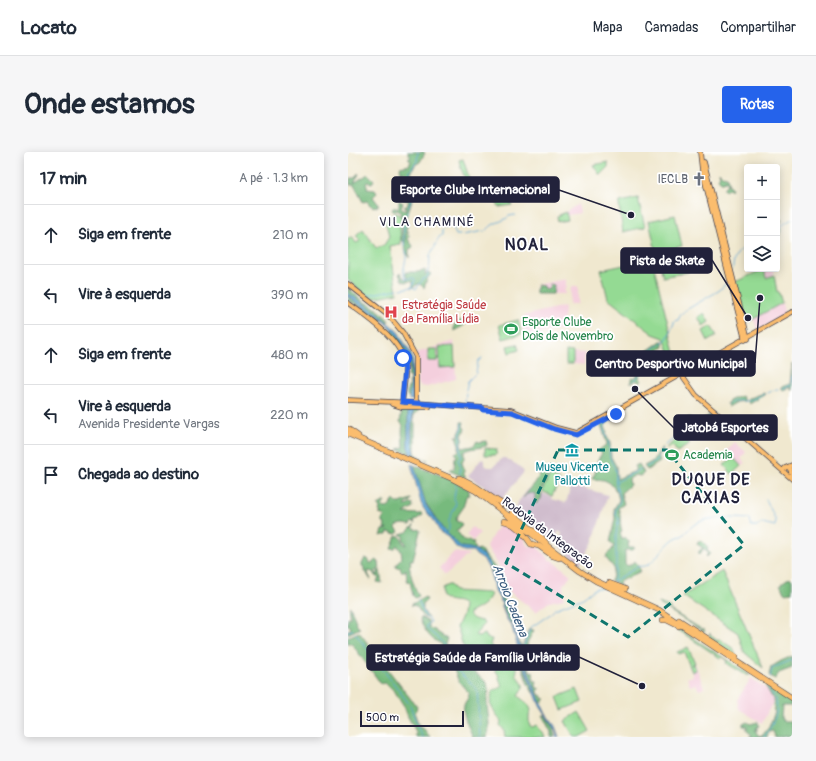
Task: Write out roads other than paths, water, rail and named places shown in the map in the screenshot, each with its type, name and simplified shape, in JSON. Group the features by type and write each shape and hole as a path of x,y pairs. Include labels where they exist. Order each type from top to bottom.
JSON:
{"highway":[{"name":"Rodovia da Integração","path":"348,433 407,458"},
{"name":"Rodovia da Integração","path":"348,433 363,441 459,478 508,512 575,568 596,581 623,591 663,610 792,698"},
{"name":"Rodovia da Integração","path":"420,463 465,484 508,512 535,537 584,571 659,610 687,629 704,638"},
{"path":"504,521 524,533 531,544 541,547 550,554 575,568"},
{"path":"534,545 536,541 535,537"},
{"path":"546,545 550,554"},
{"path":"663,620 667,620 687,629"},
{"name":"Rodovia da Integração","path":"754,671 792,694"}],"main road":[{"path":"701,152 746,339"},
{"path":"348,284 390,316 403,333 416,357 415,405"},
{"path":"348,303 382,329 401,354 405,367 404,404"},
{"path":"348,401 511,410 576,434 792,314"},
{"path":"683,375 698,394 764,453 790,469 792,479"},
{"path":"787,468 785,474 791,473"}],"water":[{"path":"348,293 376,312 398,332 411,354 413,362 413,400 409,400 411,381 410,359 402,344 394,332 382,320 349,297"},
{"path":"408,409 415,409 413,412 411,432 414,456 410,453 408,447"},
{"path":"411,464 414,465 426,505 442,528 461,547 476,550 483,555 489,563 499,594 503,601 504,610 514,628 531,679 546,714 555,726 559,737 557,737 556,731 540,706 520,655 512,627 506,618 501,601 496,593 489,569 484,560 473,551 464,551 457,548 447,536 440,532 433,519 421,503"}],"waterway":[{"path":"409,179 410,171 417,161 418,152"},
{"path":"409,183 411,199 404,227 404,247 406,251 404,275 406,279 414,278 415,280 412,287"},
{"path":"487,230 509,216 515,215"},
{"path":"780,229 785,223 792,219"},
{"path":"437,242 442,236 442,230 446,227 453,227 456,235 460,235"},
{"path":"463,235 484,231"},
{"path":"401,289 412,287 416,289 423,279 428,277 427,272 430,256 436,244"},
{"path":"733,269 736,256 744,248"},
{"path":"633,382 643,367 643,356 667,339 674,321 678,320 681,314 686,310 720,290 728,281"},
{"path":"367,295 398,289"},
{"name":"Arroio Cadena","path":"466,390 468,381 476,373 478,361 482,358"},
{"path":"783,388 790,386 792,376"},
{"path":"768,393 778,390"},
{"name":"Arroio Cadena","path":"465,404 466,393"},
{"path":"728,404 735,401 748,401 764,394"},
{"path":"683,427 693,423 700,424 711,416"},
{"name":"Arroio Cadena","path":"460,474 460,464 458,460 461,457 460,441 462,423"},
{"path":"607,423 604,429 609,443 610,459 616,471 616,486 620,497 616,510 616,515 619,519 616,536 616,568 613,583"},
{"path":"665,445 681,430"},
{"path":"646,467 657,461 662,448"},
{"path":"616,482 641,469"},
{"name":"Arroio Cadena","path":"446,532 449,530 449,520 456,503 454,498 456,485"},
{"path":"614,581 639,566 649,564 670,542 682,536 694,525 704,520 724,518 750,519 751,526 758,526 762,523 775,526 776,521 766,499"},
{"path":"521,650 530,628 555,609 583,598 596,588 606,588"},
{"path":"418,600 425,616 431,622 427,625 427,629 440,640 447,650 445,656 446,660 477,689 480,737"},
{"path":"348,631 353,630"},
{"path":"355,633 410,705 423,737"},
{"path":"770,677 772,669 792,660"},
{"path":"764,737 772,724 777,711 776,700 768,686"}],"place":[{"name":"IECLB","path":"699,179"},
{"name":"Esporte Clube Internacional","path":"631,215"},
{"name":"Centro Desportivo Municipal","path":"760,298"},
{"name":"Estratégia Saúde da Família Lídia","path":"391,312"},
{"name":"Pista de Skate","path":"748,318"},
{"name":"Esporte Clube Dois de Novembro","path":"511,329"},
{"name":"Jatobá Esportes","path":"635,389"},
{"name":"Museu Vicente Pallotti","path":"572,450"},
{"name":"Academia","path":"672,455"},
{"name":"Estratégia Saúde da Família Urlândia","path":"642,686"}],"district":[{"name":"VILA CHAMINÉ","path":"427,221"},
{"name":"NOAL","path":"527,244"},
{"name":"DUQUE DE CAXIAS","path":"711,488"}]}
